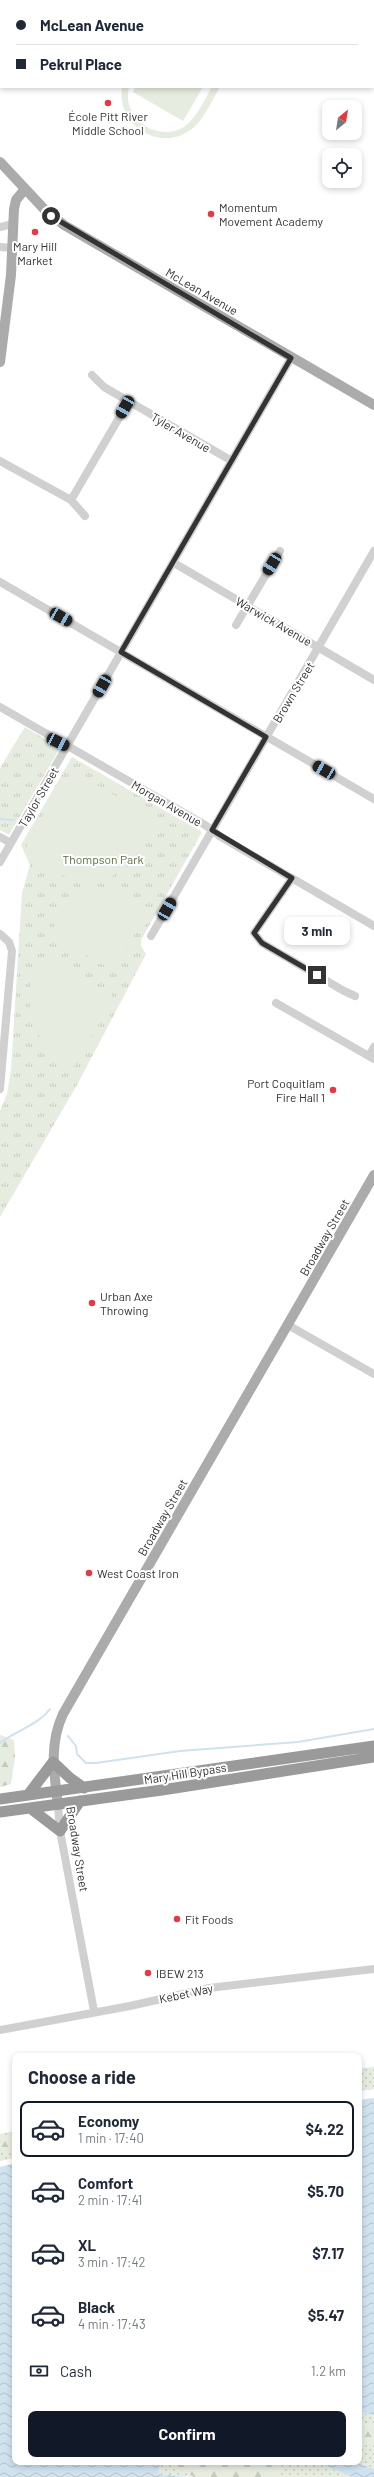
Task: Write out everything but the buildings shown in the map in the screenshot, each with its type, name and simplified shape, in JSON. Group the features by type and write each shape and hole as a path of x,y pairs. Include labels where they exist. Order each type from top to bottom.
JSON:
{"highway":[{"name":"Mary Hill Bypass","path":"0,1799 374,1746"},
{"name":"Mary Hill Bypass","path":"0,1812 58,1805 374,1757"},
{"path":"28,1795 53,1762 70,1778 84,1788"},
{"path":"30,1808 60,1831 80,1801"}],"main road":[{"name":"McLean Avenue","path":"0,162 45,210 64,225 374,405"},
{"path":"0,362 11,275 15,202 25,189"},
{"name":"Broadway Street","path":"58,1805 53,1762 56,1731 63,1714 374,1176"}],"street":[{"path":"0,227 13,224"},
{"path":"0,247 12,248"},
{"name":"Taylor Street","path":"0,862 291,358"},
{"name":"Tyler Avenue","path":"92,375 104,387 232,461"},
{"path":"71,500 129,401"},
{"path":"0,461 71,500 85,516"},
{"path":"236,625 280,551"},
{"name":"Brown Street","path":"151,936 374,552"},
{"name":"Warwick Avenue","path":"174,563 320,647 374,680"},
{"path":"0,582 374,800"},
{"name":"Morgan Avenue","path":"0,707 374,926"},
{"path":"0,837 11,843"},
{"path":"292,878 254,933 262,943 344,991 356,996"},
{"path":"0,934 9,942 12,951 0,1089"},
{"path":"276,1003 371,1058 374,1047"},
{"path":"288,1324 374,1374"},
{"name":"Broadway Street","path":"58,1805 60,1831 94,2011"},
{"name":"Kebet Way","path":"0,2030 94,2011 130,2006 209,1988 374,1969"}],"green space":[{"path":"122,88 129,88 128,98 130,109 143,125 153,130 163,132 174,131 184,127 193,119 211,88 219,88 205,114 193,128 181,135 168,138 155,137 144,132 134,124 126,114 122,101"},
{"path":"135,88 202,88 183,121 133,92"},
{"path":"25,727 60,748 9,835 0,830 0,768"},
{"name":"Thompson Park","path":"72,757 202,832 141,940 141,946 146,954 77,1085 0,1217 0,1111 7,1094 11,1070 22,893 30,865 21,845"},
{"path":"77,773 155,820 145,842 129,863 119,872 96,882 83,882 69,878 54,871 29,854 26,842 70,774"},
{"path":"107,890 127,894 148,910 116,967 110,969 54,936 58,917 64,909 79,898 88,894"},
{"path":"43,957 111,994 112,1000 72,1070 51,1052 44,1043 33,1023 30,998 31,980 36,965"},
{"path":"0,1735 14,1740 15,1757 11,1784 0,1787"},
{"path":"374,2067 374,2089 362,2091 362,2068"},
{"path":"12,2132 12,2159 0,2161 0,2134"},
{"path":"12,2134 12,2150 2,2151 0,2157 0,2136"},
{"path":"362,2413 374,2415 374,2426 362,2424"},
{"path":"362,2424 374,2426 374,2442 362,2445"},
{"path":"374,2442 374,2469 362,2464 362,2445"},
{"path":"160,2465 173,2465 194,2477 159,2474"},
{"path":"173,2465 281,2465 282,2468 276,2474 277,2477 194,2477"},
{"path":"281,2465 324,2465 352,2477 277,2477 276,2474 282,2468"}],"water":[{"path":"374,2098 374,2415 362,2413 362,2100"},
{"path":"12,2164 12,2465 160,2465 159,2474 188,2477 0,2477 0,2167"},
{"path":"362,2464 374,2469 374,2477 352,2477 324,2465"}],"waterway":[{"path":"0,819 14,820"},
{"path":"0,1743 40,1719 50,1709"},
{"path":"68,1736 76,1746 77,1754 86,1763 96,1763 180,1751 298,1742 374,1729"}],"place":[{"name":"École Pitt River Middle School","path":"108,103"},
{"name":"Momentum Movement Academy","path":"211,214"},
{"name":"Mary Hill Market","path":"35,232"},
{"name":"Port Coquitlam Fire Hall 1","path":"333,1090"},
{"name":"Urban Axe Throwing","path":"92,1303"},
{"name":"West Coast Iron","path":"89,1573"},
{"name":"Fit Foods","path":"177,1919"},
{"name":"IBEW 213","path":"148,1973"}],"route":[{"path":"51,216 291,358 174,563 121,652 266,737 212,830 221,837 292,878 278,902 259,923 254,933 262,943 317,975"}]}
